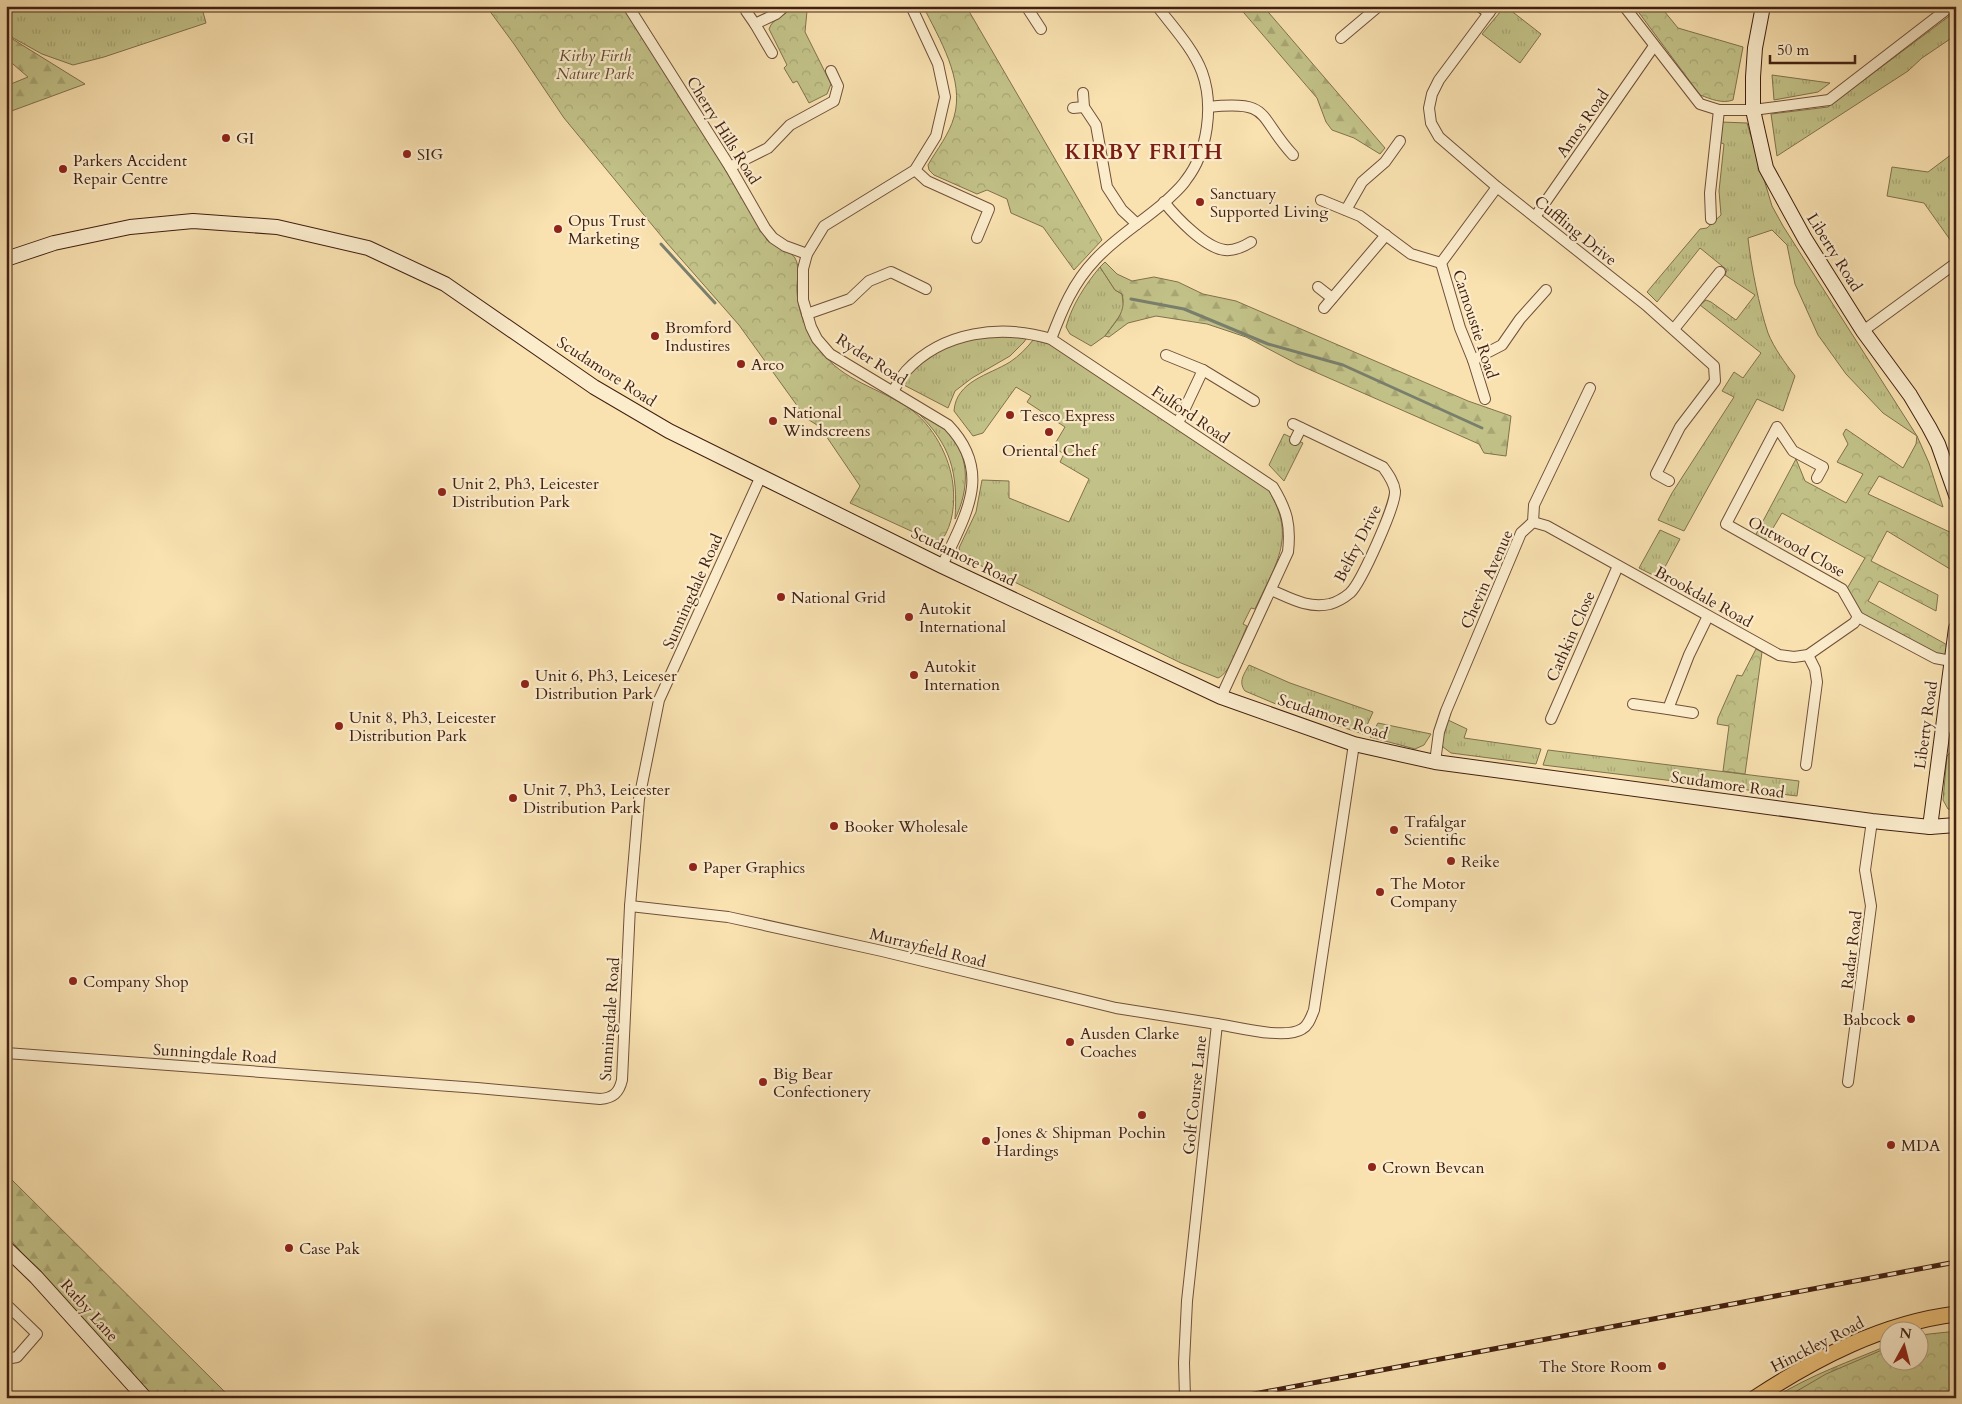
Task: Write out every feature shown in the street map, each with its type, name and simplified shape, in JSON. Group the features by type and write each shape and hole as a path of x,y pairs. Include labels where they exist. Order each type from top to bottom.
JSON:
{"main road":[{"name":"Hinckley Road","path":"1756,1398 1819,1361 1896,1326 1956,1314"}],"street":[{"name":"Cherry Hills Road","path":"628,6 730,167 765,228 773,238 785,246 807,254"},
{"path":"755,24 776,14 785,6"},
{"name":"Ryder Road","path":"911,6 938,64 945,97 936,136 915,170 824,226 807,254 802,285 803,300 817,339 830,354 948,425 959,437 968,452 973,470 971,496 967,510 942,566"},
{"path":"1026,6 1041,29"},
{"path":"1051,339 1066,301 1079,279 1096,258 1164,202 1186,180 1196,163 1207,127 1209,107 1201,70 1192,54 1157,6"},
{"path":"1479,6 1491,10"},
{"path":"1624,6 1700,104 1719,110 1753,110 1829,100 1951,6"},
{"name":"Liberty Road","path":"1763,6 1755,48 1753,110 1766,168 1805,239 1863,331 1910,395 1929,427 1938,444 1956,495"},
{"path":"1341,38 1378,7"},
{"name":"Cuffling Drive","path":"1491,10 1439,80 1432,94 1430,108 1431,123 1438,137 1497,187 1674,329 1714,366 1715,381 1680,427 1656,474 1669,481"},
{"path":"746,11 772,54"},
{"name":"Amos Road","path":"1535,217 1654,46"},
{"path":"730,167 768,148 790,124 834,101 838,86 831,71"},
{"path":"1083,93 1084,107 1096,125 1107,187 1122,210 1137,224"},
{"path":"1209,107 1235,104 1256,108 1263,114 1281,142 1293,155"},
{"path":"1073,108 1084,107"},
{"path":"1711,219 1710,193 1719,110"},
{"path":"1346,210 1362,182 1385,162 1400,141"},
{"path":"915,170 927,182 988,208 976,238"},
{"name":"Carnoustie Road","path":"1485,398 1460,328 1440,262 1497,187"},
{"path":"1321,200 1360,216 1410,254 1440,262"},
{"path":"1164,202 1174,215 1207,243 1224,250 1238,249 1251,242"},
{"name":"Scudamore Road","path":"6,260 54,244 130,227 193,221 277,227 368,248 445,284 594,387 669,431 942,566 1221,697 1354,744 1435,762 1872,821 1930,827 1956,825"},
{"path":"1324,308 1386,235"},
{"path":"1863,331 1956,262"},
{"path":"807,314 850,299 869,281 891,272 926,289"},
{"path":"1674,329 1720,272"},
{"path":"1318,287 1332,298"},
{"path":"1473,360 1502,345 1520,319 1546,290"},
{"name":"Fulford Road","path":"893,391 905,372 923,357 942,345 965,336 986,332 1030,333 1051,339 1273,487 1288,518 1288,552 1221,697"},
{"path":"1166,355 1203,370 1254,402"},
{"path":"1178,423 1203,370"},
{"name":"Chevin Avenue","path":"1435,762 1446,711 1521,533 1533,522 1534,505 1590,388"},
{"name":"Belfry Drive","path":"1271,590 1302,604 1316,606 1340,600 1351,592 1363,572 1393,504 1394,491 1391,478 1383,467 1297,426 1295,440"},
{"name":"Outwood Close","path":"1817,478 1822,467 1793,450 1777,427 1726,524 1842,589 1858,617"},
{"name":"Sunningdale Road","path":"6,1053 600,1099 615,1095 620,1089 622,1080 630,906 639,799 659,700 761,476"},
{"name":"Brookdale Road","path":"1533,522 1547,526 1779,654 1794,657 1808,655"},
{"name":"Cathkin Close","path":"1551,719 1618,566"},
{"path":"1668,709 1708,616"},
{"path":"1806,765 1817,682 1815,669 1808,655 1854,623 1858,617 1935,658 1952,661"},
{"name":"Liberty Road","path":"1930,827 1949,727 1952,661 1956,628"},
{"path":"1632,704 1693,713"},
{"name":"Golf Course Lane","path":"1185,1398 1184,1363 1187,1301 1217,1024 1283,1034 1302,1030 1310,1021 1314,1010 1354,744"},
{"name":"Radar Road","path":"1848,1082 1871,906 1865,870 1872,821"},
{"name":"Murrayfield Road","path":"630,906 728,916 1116,1008 1217,1024"},
{"name":"Ratby Lane","path":"6,1248 36,1277 145,1398"},
{"path":"6,1307 8,1306 37,1334 17,1357 6,1359"}],"green space":[{"path":"6,6 222,6 203,12 206,23 104,57 73,65 42,54 6,34"},
{"name":"Kirby Firth Nature Park","path":"486,6 623,6 704,134 767,240 790,253 795,258 798,266 797,292 799,308 808,331 821,351 840,370 909,408 926,423 939,442 951,474 954,492 951,521 942,540 935,542 850,503 860,486 820,427 806,418 739,325 667,243 564,118"},
{"path":"792,6 805,6 807,11 805,32 831,84 827,94 809,103 797,81 793,83 784,68 787,65 769,29 773,22"},
{"path":"923,6 966,6 1102,240 1074,270 1043,227 1011,213 1007,199 987,190 977,194 934,175 929,170 928,165 952,124 956,103 956,89 949,60"},
{"path":"1238,6 1263,6 1385,148 1380,154 1354,138 1332,130 1326,122 1317,98"},
{"path":"1505,6 1541,34 1520,63 1482,34"},
{"path":"1634,6 1660,6 1678,28 1743,47 1733,100 1721,101 1700,95"},
{"path":"1956,11 1956,35 1922,58 1908,71 1777,156 1771,114 1828,107"},
{"path":"6,35 85,84 6,113 6,86 28,77 6,58"},
{"path":"1772,75 1830,83 1818,92 1774,100"},
{"path":"1721,122 1747,123 1772,206 1917,436 1883,413 1846,374 1818,335 1795,284 1787,245 1772,230 1748,238 1756,286 1768,333 1795,376 1783,411 1757,399 1684,531 1658,520 1672,493 1734,397 1722,391 1734,372 1743,378 1761,353 1700,305 1706,300 1711,302 1736,320 1755,295 1725,275 1727,270 1700,248 1657,302 1647,292 1700,229 1707,228 1721,215 1719,191 1724,144 1719,142"},
{"path":"1956,151 1956,184 1950,214 1954,238 1951,241 1924,203 1887,196 1892,167 1928,172"},
{"path":"1105,262 1117,274 1132,281 1154,277 1178,282 1203,294 1236,301 1468,401 1511,416 1506,456 1484,453 1479,444 1297,364 1246,337 1207,324 1156,316 1128,323 1109,337 1105,336 1121,312 1123,300 1122,294 1115,290 1100,267"},
{"path":"1100,267 1115,290 1122,294 1124,310 1105,336 1091,346 1070,334 1066,327 1080,296"},
{"path":"1030,333 1010,356 972,378 955,391 948,408 902,384 905,372 965,336"},
{"path":"1033,340 1048,343 1266,486 1276,504 1281,520 1282,534 1277,562 1255,609 1251,608 1243,624 1247,626 1235,655 1227,670 1218,678 1181,663 961,556 959,548 976,512 982,480 1009,481 1009,498 1069,522 1089,479 1060,462 1064,454 1053,447 1065,427 1027,402 1031,396 1016,387 983,433 973,436 954,411 956,401 967,386 1010,362 1023,352"},
{"path":"917,412 943,428 959,448 963,459 965,483 960,507 955,519 955,487 950,460 938,436"},
{"path":"1846,429 1903,468 1916,444 1917,436 1929,463 1943,507 1879,476 1868,494 1954,534 1955,572 1887,531 1871,561 1938,595 1936,611 1879,581 1868,601 1951,647 1951,661 1858,617 1845,592 1865,558 1782,513 1763,545 1754,538 1796,459 1805,481 1846,503 1863,474 1837,462 1848,444 1843,434"},
{"path":"1284,434 1303,443 1284,481 1269,465"},
{"path":"1660,530 1680,539 1659,578 1639,568"},
{"path":"1756,649 1762,652 1745,774 1723,771 1729,726 1717,724 1718,718 1737,675 1742,676"},
{"path":"1249,665 1290,683 1373,712 1363,734 1283,707 1245,691 1242,681"},
{"path":"1448,720 1467,729 1464,738 1541,749 1536,764 1451,753 1443,747 1441,740"},
{"path":"1378,723 1431,734 1424,745 1415,749 1370,737"},
{"path":"1956,746 1956,810 1948,809 1943,800 1947,756"},
{"path":"1548,750 1799,781 1797,796 1543,765"},
{"path":"6,1174 228,1395 270,1398 142,1398 6,1234"},
{"path":"1956,1332 1956,1398 1785,1398 1826,1374 1880,1351 1880,1372 1930,1372 1930,1334"},
{"path":"1880,1349 1880,1368 1828,1398 1774,1398 1816,1375"}],"waterway":[{"path":"661,244 715,303"},
{"path":"1131,299 1184,309 1268,344 1343,365 1482,428"}],"railway":[{"path":"1233,1398 1956,1262"}],"place":[{"name":"GI","path":"226,138"},
{"name":"SIG","path":"407,154"},
{"name":"Parkers Accident Repair Centre","path":"63,169"},
{"name":"Sanctuary Supported Living","path":"1200,202"},
{"name":"Opus Trust Marketing","path":"558,229"},
{"name":"Bromford Industires","path":"655,336"},
{"name":"Arco","path":"741,364"},
{"name":"Tesco Express","path":"1010,415"},
{"name":"National Windscreens","path":"773,421"},
{"name":"Oriental Chef","path":"1049,432"},
{"name":"Unit 2, Ph3, Leicester Distribution Park","path":"442,492"},
{"name":"National Grid","path":"781,597"},
{"name":"Autokit International","path":"909,617"},
{"name":"Autokit Internation","path":"914,675"},
{"name":"Unit 6, Ph3, Leiceser Distribution Park","path":"525,684"},
{"name":"Unit 8, Ph3, Leicester Distribution Park","path":"339,726"},
{"name":"Unit 7, Ph3, Leicester Distribution Park","path":"513,798"},
{"name":"Booker Wholesale","path":"834,826"},
{"name":"Trafalgar Scientific","path":"1394,830"},
{"name":"Reike","path":"1451,861"},
{"name":"Paper Graphics","path":"693,867"},
{"name":"The Motor Company","path":"1380,892"},
{"name":"Company Shop","path":"73,981"},
{"name":"Babcock","path":"1911,1019"},
{"name":"Ausden Clarke Coaches","path":"1070,1042"},
{"name":"Big Bear Confectionery","path":"763,1082"},
{"name":"Pochin","path":"1142,1115"},
{"name":"Jones & Shipman Hardings","path":"986,1141"},
{"name":"MDA","path":"1891,1145"},
{"name":"Crown Bevcan","path":"1372,1167"},
{"name":"Case Pak","path":"289,1248"},
{"name":"The Store Room","path":"1662,1366"}],"district":[{"name":"KIRBY FRITH","path":"1144,152"}]}
